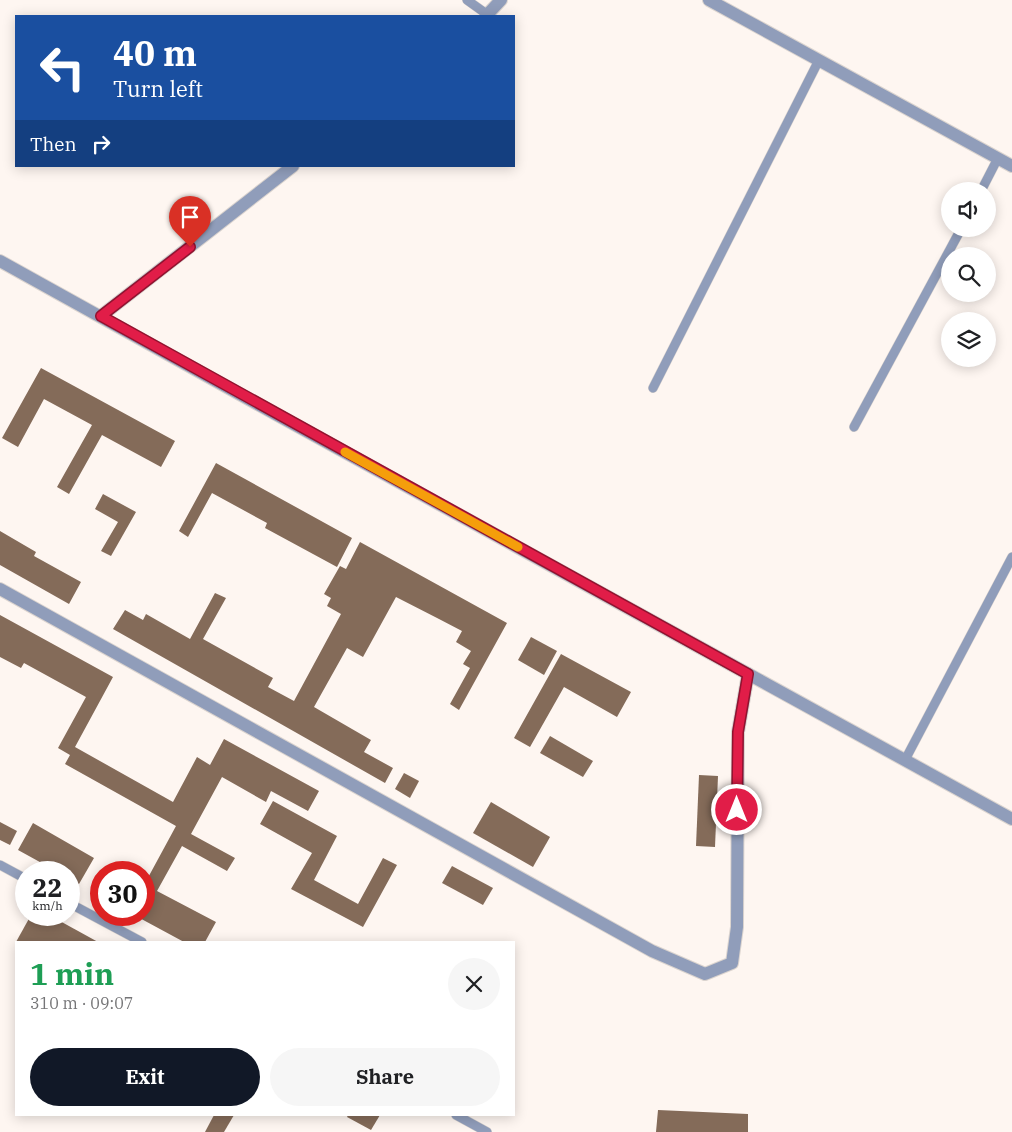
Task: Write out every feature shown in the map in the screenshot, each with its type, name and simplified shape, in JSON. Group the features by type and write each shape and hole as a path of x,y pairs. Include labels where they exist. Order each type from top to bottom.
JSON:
{"street":[{"path":"488,15 501,0"},
{"path":"709,0 1012,166"},
{"path":"101,316 292,167"},
{"path":"0,261 1012,819"},
{"path":"0,590 652,951 705,974 732,963 737,927 738,732 748,674"}],"lane":[{"path":"467,0 486,15"},
{"path":"653,388 819,60"},
{"path":"986,182 998,158"},
{"path":"854,427 957,237"},
{"path":"905,760 1012,558"},
{"path":"0,865 15,873"},
{"path":"80,908 140,941"},
{"path":"458,1116 487,1132"}],"building":[{"path":"41,368 175,441 161,467 102,435 69,494 57,487 92,425 44,399 18,447 2,438"},
{"path":"216,463 352,538 337,567 265,528 267,523 212,493 188,537 179,531"},
{"path":"103,494 136,512 111,556 101,551 118,522 95,509"},
{"path":"0,531 36,552 34,556 81,582 69,604 0,565"},
{"path":"360,542 507,623 459,710 450,704 470,668 463,664 471,651 456,642 462,631 396,597 363,657 347,648 314,707 371,740 364,752 393,768 385,783 113,629 125,610 143,620 146,614 190,639 215,593 226,598 203,639 273,678 268,687 294,701 341,614 327,606 331,598 324,594 340,566 346,569"},
{"path":"0,615 113,677 75,747 173,802 197,757 210,765 224,739 319,791 308,811 271,791 266,802 222,777 191,834 235,858 227,871 182,846 157,891 216,922 206,941 182,941 154,926 155,865 176,826 65,764 70,755 58,748 86,697 24,663 21,668 0,657"},
{"path":"531,637 557,651 544,675 518,660"},
{"path":"561,654 631,692 617,717 564,687 530,747 514,738"},
{"path":"550,736 593,761 583,777 540,753"},
{"path":"404,773 419,781 410,798 395,789"},
{"path":"699,775 718,776 715,847 696,846"},
{"path":"273,801 337,836 314,880 358,904 383,858 397,865 363,927 291,889 312,853 260,824"},
{"path":"491,802 550,837 533,867 473,833"},
{"path":"0,822 17,831 10,845 0,840"},
{"path":"33,823 94,858 90,861 90,865 80,882 80,861 38,861 18,850"},
{"path":"452,866 493,888 483,905 442,883"},
{"path":"25,926 69,926 96,941 17,941"},
{"path":"658,1110 748,1114 748,1132 656,1132"},
{"path":"213,1116 233,1116 224,1132 205,1132"},
{"path":"348,1116 379,1116 371,1130"}],"slow traffic":[{"path":"345,452 518,547"}],"route":[{"path":"190,247 101,316 748,674 738,732 737,810"}]}
